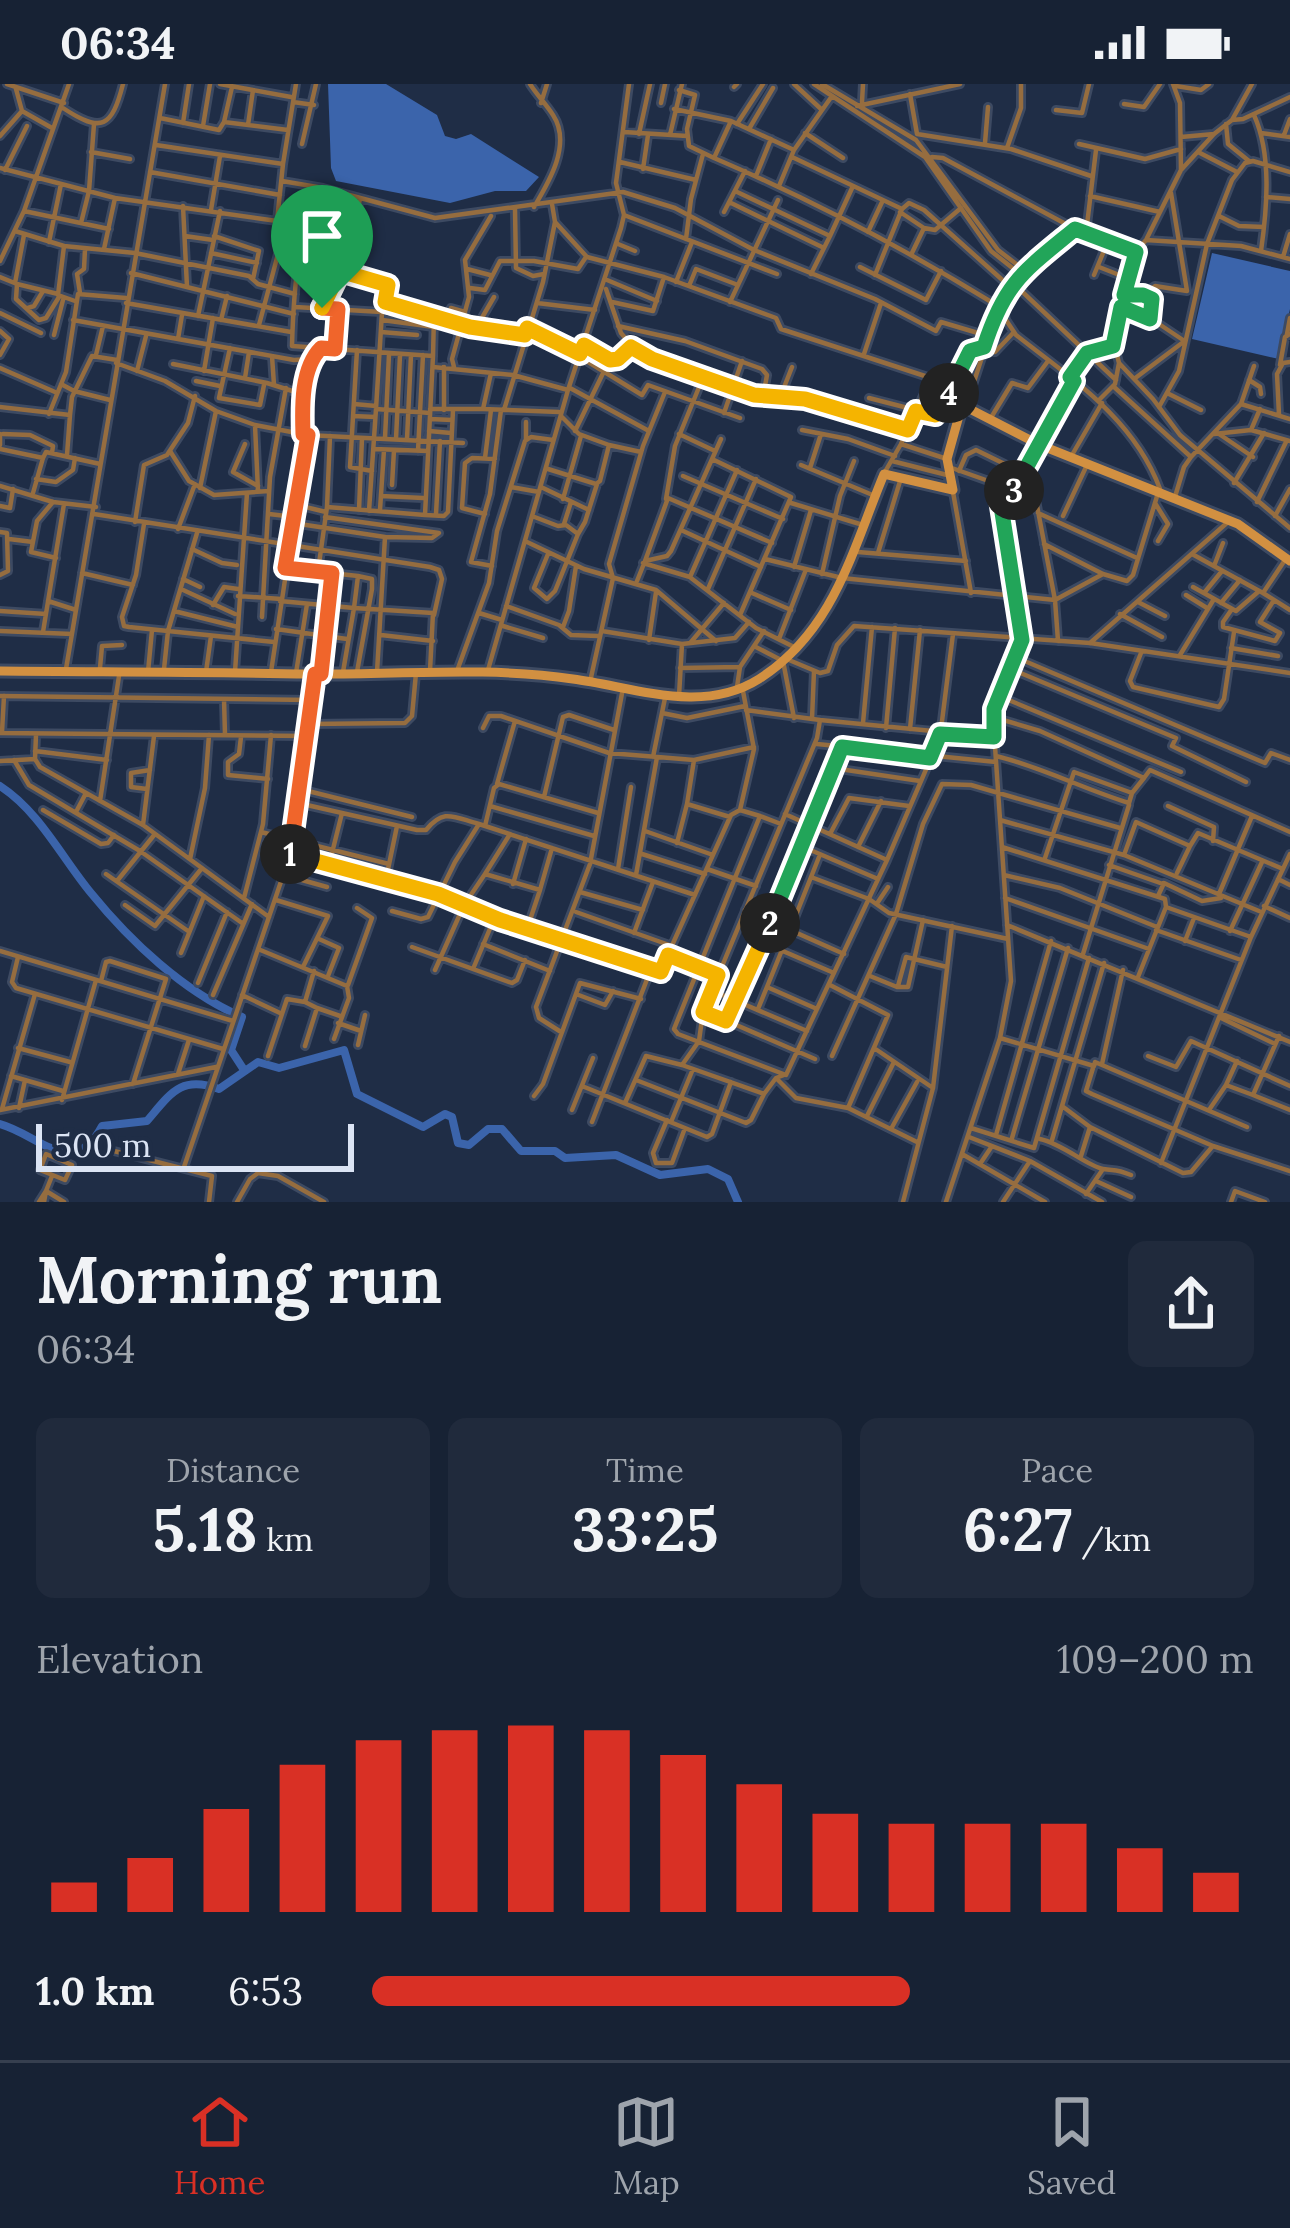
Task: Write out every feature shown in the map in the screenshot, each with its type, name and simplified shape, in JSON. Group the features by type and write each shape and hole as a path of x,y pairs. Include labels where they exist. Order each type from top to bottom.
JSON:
{"main road":[{"path":"0,671 318,674 488,670 665,696 712,696 755,682 824,618 884,474 953,490 952,468 965,401 990,421 1040,446 1158,497 1238,524 1288,559"}],"street":[{"path":"0,96 7,84 64,106 94,124"},
{"path":"0,261 24,212 69,84"},
{"path":"94,124 114,116 123,84"},
{"path":"65,671 165,84"},
{"path":"183,123 189,84"},
{"path":"203,126 210,84"},
{"path":"220,84 258,88 314,105"},
{"path":"259,327 283,233 277,220 296,84"},
{"path":"302,144 316,84"},
{"path":"530,84 557,122 559,148 534,207"},
{"path":"541,103 547,84"},
{"path":"488,670 568,389 624,215 618,195 629,84"},
{"path":"639,134 650,84"},
{"path":"662,103 665,84"},
{"path":"714,158 763,84"},
{"path":"794,84 823,110"},
{"path":"818,84 925,157 991,250 1022,272"},
{"path":"818,84 916,137 998,250 1022,272"},
{"path":"859,105 863,84"},
{"path":"859,105 960,84"},
{"path":"1007,148 1021,108 1022,84"},
{"path":"1056,110 1082,113 1089,84"},
{"path":"1124,104 1144,107 1160,84"},
{"path":"1181,170 1180,103 1174,85 1204,90 1209,84"},
{"path":"1195,454 1119,363 1113,346 1136,252 1181,170 1229,122 1252,84"},
{"path":"160,118 222,130 232,87"},
{"path":"670,135 680,87 695,95 688,146 779,186 1000,302 1013,332 1100,402 1145,458 1168,524 1158,541"},
{"path":"248,125 258,88"},
{"path":"749,129 773,88"},
{"path":"16,89 22,111 52,128"},
{"path":"910,94 916,137"},
{"path":"779,186 793,153 832,96"},
{"path":"1229,122 1289,100"},
{"path":"985,145 988,107"},
{"path":"674,109 749,129 883,200 924,228 933,231 962,208"},
{"path":"0,136 22,111"},
{"path":"1254,115 1261,133 1265,197 1261,251"},
{"path":"1261,133 1287,136 1290,119"},
{"path":"224,122 288,130"},
{"path":"1229,122 1230,147 1249,161 1290,172"},
{"path":"81,223 89,191 94,124"},
{"path":"27,126 3,169 115,198 277,220"},
{"path":"624,132 687,136"},
{"path":"805,133 843,158"},
{"path":"643,169 648,134"},
{"path":"1180,137 1214,134"},
{"path":"916,137 1007,148 1091,176"},
{"path":"756,176 771,140"},
{"path":"1079,144 1145,158 1181,149"},
{"path":"156,145 283,164"},
{"path":"1086,233 1096,148"},
{"path":"91,152 130,159"},
{"path":"1198,152 1238,172"},
{"path":"197,316 214,238 220,154"},
{"path":"676,282 689,240 703,154"},
{"path":"932,157 943,158 1075,229 1136,252"},
{"path":"1160,407 1179,371 1207,244 1238,172 1249,161"},
{"path":"620,162 696,180"},
{"path":"724,212 745,171"},
{"path":"149,172 280,195"},
{"path":"282,181 435,218 633,195 690,216 754,250 936,331 941,322 988,336"},
{"path":"49,242 61,184"},
{"path":"812,274 853,186"},
{"path":"735,191 830,236"},
{"path":"1143,295 1155,286 1187,291 1170,191"},
{"path":"1090,196 1160,212"},
{"path":"1265,197 1290,199"},
{"path":"104,249 115,198"},
{"path":"322,308 351,245 360,198"},
{"path":"730,302 778,200"},
{"path":"868,232 883,200"},
{"path":"729,202 824,248"},
{"path":"875,274 901,211 909,203 916,205 1195,454 1290,528"},
{"path":"492,566 471,563 502,410 544,274 555,222 552,204"},
{"path":"183,206 187,287"},
{"path":"515,209 516,268 544,274"},
{"path":"24,212 109,229"},
{"path":"444,410 470,288 466,264 493,212"},
{"path":"316,237 334,213 356,216"},
{"path":"624,215 777,274"},
{"path":"1219,216 1239,226 1264,227"},
{"path":"555,222 586,257 689,286 777,319 782,329 931,378 965,401 1000,302 1022,272 1075,229"},
{"path":"911,255 924,228"},
{"path":"15,231 64,247 135,253 208,267 295,293"},
{"path":"24,234 16,299 44,320 60,297"},
{"path":"1146,240 1207,244 1287,258 1290,234"},
{"path":"351,245 303,235 292,346 433,356"},
{"path":"185,236 257,249 253,279"},
{"path":"298,266 320,269 328,240"},
{"path":"1094,275 1108,241"},
{"path":"617,243 635,250"},
{"path":"53,335 64,247"},
{"path":"61,272 77,274 85,267 85,249"},
{"path":"211,253 257,263"},
{"path":"470,288 485,290 498,262 578,269 586,257"},
{"path":"466,264 491,275"},
{"path":"860,267 926,300 940,271"},
{"path":"1098,267 1127,278"},
{"path":"689,286 696,269 738,285"},
{"path":"340,271 388,285 369,511"},
{"path":"131,273 263,306 338,309 434,327"},
{"path":"50,414 80,293 77,274"},
{"path":"0,277 75,301"},
{"path":"609,301 652,312 664,278"},
{"path":"605,281 657,301"},
{"path":"605,281 618,326 631,347 652,359 763,398 805,399 908,430"},
{"path":"28,308 44,290"},
{"path":"80,293 292,333"},
{"path":"1124,295 1143,295 1154,303 1150,319"},
{"path":"204,371 208,345 227,296"},
{"path":"476,328 494,297"},
{"path":"385,302 476,328 526,332 580,355 642,394 648,385 740,418"},
{"path":"535,303 596,310"},
{"path":"864,356 881,303"},
{"path":"1121,307 1150,319 1183,342"},
{"path":"425,515 434,327 450,308 465,312"},
{"path":"335,349 338,309"},
{"path":"0,313 41,333"},
{"path":"178,339 182,313"},
{"path":"1279,415 1277,378 1290,318"},
{"path":"73,320 311,359"},
{"path":"36,479 56,482 74,470 70,415 74,392 95,355 103,326"},
{"path":"618,326 685,341 766,373 763,398"},
{"path":"0,331 9,339 0,355"},
{"path":"381,332 417,335"},
{"path":"869,398 935,415 970,351 984,347 995,352 1013,332"},
{"path":"137,371 146,334"},
{"path":"1134,379 1183,342"},
{"path":"584,345 610,360 631,347"},
{"path":"901,445 1014,490 1087,353 1113,346"},
{"path":"230,348 221,399 261,404 265,382"},
{"path":"271,672 305,434 305,395 311,359 321,348"},
{"path":"357,350 350,468 372,471"},
{"path":"245,378 249,352"},
{"path":"385,438 389,352"},
{"path":"396,439 400,353"},
{"path":"407,439 411,354"},
{"path":"95,355 251,424 305,434 463,443"},
{"path":"418,451 423,355"},
{"path":"272,356 274,385"},
{"path":"564,524 587,400 610,360"},
{"path":"990,421 1011,384 1028,388 1048,361"},
{"path":"724,412 742,362"},
{"path":"1280,365 1290,362"},
{"path":"1071,458 1114,383 1119,363"},
{"path":"173,364 305,395"},
{"path":"1174,500 1184,466 1241,404 1254,366"},
{"path":"780,397 792,367"},
{"path":"0,368 57,393"},
{"path":"433,368 513,374 568,389 649,431"},
{"path":"485,458 491,373"},
{"path":"636,584 666,499 679,434 704,375"},
{"path":"1277,378 1289,377"},
{"path":"884,474 931,378"},
{"path":"1249,380 1260,387 1261,394"},
{"path":"196,381 221,386"},
{"path":"61,384 110,400"},
{"path":"262,617 269,491 286,388"},
{"path":"590,682 612,576 609,564 641,452 665,392"},
{"path":"1168,394 1201,410"},
{"path":"135,522 144,465 170,451 188,423 195,396"},
{"path":"252,404 258,488"},
{"path":"354,404 375,411"},
{"path":"1241,404 1290,419"},
{"path":"0,406 70,415"},
{"path":"1251,430 1260,409"},
{"path":"353,416 387,410 452,420"},
{"path":"430,414 444,410 562,414 578,433 641,452"},
{"path":"326,512 436,516 448,512 453,410"},
{"path":"178,530 197,486 216,411"},
{"path":"455,671 492,566 526,440 526,422"},
{"path":"802,430 893,458 952,468"},
{"path":"1217,434 1251,430 1289,440 1257,502"},
{"path":"429,431 451,433"},
{"path":"810,468 821,433"},
{"path":"43,458 0,447 1,434 33,436 53,446 52,453"},
{"path":"679,434 716,451"},
{"path":"1217,434 1253,457"},
{"path":"1234,482 1264,434"},
{"path":"318,572 330,436"},
{"path":"359,510 362,437"},
{"path":"644,562 667,556 721,439"},
{"path":"526,440 554,440"},
{"path":"436,516 440,441"},
{"path":"244,444 233,472 269,491"},
{"path":"549,552 534,588 544,598 555,591 609,446"},
{"path":"373,449 428,451"},
{"path":"380,512 383,450"},
{"path":"392,485 394,450"},
{"path":"952,468 976,450 1027,471"},
{"path":"170,451 197,486 218,496 258,488"},
{"path":"33,493 45,453 100,464"},
{"path":"495,459 472,458 465,463 461,506 500,524"},
{"path":"712,459 788,493 790,503 740,615"},
{"path":"822,574 854,461"},
{"path":"801,465 875,496"},
{"path":"1063,517 1087,465"},
{"path":"546,468 597,484"},
{"path":"690,577 737,470"},
{"path":"1027,471 1055,600 1058,641"},
{"path":"683,476 783,519"},
{"path":"878,553 901,478"},
{"path":"708,591 756,479"},
{"path":"0,486 144,524 439,570 442,579 430,671"},
{"path":"512,487 540,489 589,510"},
{"path":"946,1202 1000,1038 1011,981 993,717 1022,640 998,487"},
{"path":"0,506 10,508 13,488"},
{"path":"1275,516 1290,489"},
{"path":"953,490 970,593"},
{"path":"235,672 247,493"},
{"path":"381,496 425,499"},
{"path":"1044,544 1127,581 1158,497"},
{"path":"666,499 772,543"},
{"path":"52,502 37,521 32,554 56,558"},
{"path":"790,503 863,525"},
{"path":"43,632 64,504"},
{"path":"267,514 386,537 432,538 439,533 296,505"},
{"path":"794,568 811,509"},
{"path":"1038,513 1138,559"},
{"path":"532,516 564,524"},
{"path":"1090,643 1228,522"},
{"path":"144,524 122,624 274,643"},
{"path":"564,524 578,533"},
{"path":"681,530 761,567"},
{"path":"0,532 8,532 4,556 8,571 0,575"},
{"path":"164,672 168,631 197,533"},
{"path":"377,672 386,537"},
{"path":"8,538 33,542"},
{"path":"525,541 576,566 656,590 716,640"},
{"path":"1214,566 1223,543"},
{"path":"192,549 222,563 240,565"},
{"path":"853,551 966,561"},
{"path":"1192,554 1290,608"},
{"path":"765,559 842,578 1055,600 1103,574"},
{"path":"1193,587 1232,609 1241,609 1288,559"},
{"path":"644,562 690,577 749,622 796,648"},
{"path":"562,626 576,566"},
{"path":"285,568 372,579 357,672"},
{"path":"779,639 805,571"},
{"path":"1204,593 1222,571"},
{"path":"82,573 133,585"},
{"path":"184,1167 290,855 332,573"},
{"path":"343,672 358,576"},
{"path":"183,579 200,587"},
{"path":"1180,655 1208,609 1240,580"},
{"path":"213,605 225,586 262,598 434,615"},
{"path":"181,589 238,615"},
{"path":"649,640 656,590"},
{"path":"750,592 791,610"},
{"path":"1186,595 1208,609"},
{"path":"1136,600 1165,616"},
{"path":"1232,609 1222,625 1278,641 1278,632 1260,622 1274,600"},
{"path":"48,602 76,610"},
{"path":"691,643 724,603"},
{"path":"296,673 307,604"},
{"path":"506,606 562,626 571,635 599,633 682,644 735,638 749,622"},
{"path":"174,610 238,627"},
{"path":"0,611 46,614"},
{"path":"476,612 543,638"},
{"path":"1119,614 1162,637"},
{"path":"754,646 828,671 837,645 854,626 895,628 1090,643 1290,673"},
{"path":"862,725 872,627"},
{"path":"886,728 895,628"},
{"path":"276,629 348,639"},
{"path":"148,672 152,630"},
{"path":"910,729 920,630"},
{"path":"0,631 72,634"},
{"path":"290,855 438,894 495,918 661,972 730,817 740,809 754,747 740,667 764,632"},
{"path":"1142,651 1130,681 1133,688 1217,707 1224,699 1234,632"},
{"path":"636,1080 748,1123 776,1078 786,1075 940,734 952,634"},
{"path":"206,672 211,635"},
{"path":"381,635 433,641"},
{"path":"679,696 682,644"},
{"path":"99,672 102,646 122,645"},
{"path":"1231,648 1278,656"},
{"path":"1015,657 1265,763 1271,752 1290,760"},
{"path":"785,659 794,718"},
{"path":"680,668 740,667"},
{"path":"1011,669 1176,738 1172,746 1246,782"},
{"path":"812,719 814,670"},
{"path":"308,724 405,724 412,716 416,671"},
{"path":"100,801 119,672"},
{"path":"561,1032 536,1011 590,860 623,688"},
{"path":"307,736 36,735 1,729 2,696 311,700"},
{"path":"636,875 665,696"},
{"path":"999,696 1181,772"},
{"path":"224,699 225,735"},
{"path":"662,713 687,718 746,708 794,718 994,737"},
{"path":"544,797 566,715 614,730"},
{"path":"483,728 492,716 609,753 694,760 754,747"},
{"path":"993,717 1144,778"},
{"path":"682,1065 699,1041 703,1012 815,744 820,720"},
{"path":"392,911 424,920 482,825 515,721"},
{"path":"143,825 154,734"},
{"path":"36,735 40,767 143,825 269,917"},
{"path":"190,859 205,788 209,735"},
{"path":"241,735 239,754 228,762 228,775 268,779"},
{"path":"244,898 261,832 272,735"},
{"path":"1095,755 1102,738"},
{"path":"815,744 1036,765 1130,803"},
{"path":"726,1021 842,747"},
{"path":"0,761 35,755 107,760"},
{"path":"14,760 29,785 140,851 242,923"},
{"path":"677,843 694,760"},
{"path":"832,768 920,782"},
{"path":"147,789 130,787 131,773 150,770"},
{"path":"970,1132 1034,1148 1120,828 1132,793 1150,770 1290,832"},
{"path":"1045,858 1069,782 1078,772 1132,793"},
{"path":"832,1056 896,914 919,837 942,784 998,792 1120,828"},
{"path":"496,785 598,814"},
{"path":"619,869 631,787"},
{"path":"300,789 412,817"},
{"path":"76,812 86,793"},
{"path":"830,834 846,800 910,806"},
{"path":"858,847 881,801"},
{"path":"298,802 414,830 426,830 443,815 695,895"},
{"path":"687,804 730,817"},
{"path":"490,806 595,836"},
{"path":"1168,806 1214,827 1213,841"},
{"path":"740,809 781,824"},
{"path":"44,810 104,844 114,835"},
{"path":"329,865 343,813"},
{"path":"784,814 887,860"},
{"path":"760,816 674,1026 678,1034 786,1075"},
{"path":"1220,896 1252,816"},
{"path":"78,830 86,818"},
{"path":"1000,820 1124,855 1240,905 1290,918"},
{"path":"1124,855 1136,822 1190,846"},
{"path":"392,880 389,864 397,826"},
{"path":"643,830 713,855"},
{"path":"261,832 389,864"},
{"path":"1176,875 1198,833 1283,869"},
{"path":"117,882 154,834"},
{"path":"435,970 464,905 510,834"},
{"path":"513,884 526,839"},
{"path":"801,846 878,879"},
{"path":"1002,847 1165,899 1138,976"},
{"path":"527,928 553,848"},
{"path":"640,854 756,886"},
{"path":"790,930 820,856"},
{"path":"1162,1163 1251,937 1290,856"},
{"path":"1230,931 1262,862"},
{"path":"1109,865 1202,901 1220,896"},
{"path":"125,905 154,926 202,868"},
{"path":"106,874 188,931"},
{"path":"485,874 540,890"},
{"path":"284,875 327,887"},
{"path":"1004,875 1060,888 1243,961"},
{"path":"812,877 896,914 1008,939"},
{"path":"1278,879 1290,885"},
{"path":"634,933 654,881"},
{"path":"1158,896 1163,884"},
{"path":"877,905 888,886"},
{"path":"580,892 643,910"},
{"path":"181,953 204,896"},
{"path":"1005,898 1149,949"},
{"path":"276,900 327,914 302,967"},
{"path":"213,995 252,904"},
{"path":"1166,907 1251,937"},
{"path":"334,1039 372,918 357,908"},
{"path":"745,910 844,954"},
{"path":"574,911 672,946"},
{"path":"198,983 227,913"},
{"path":"473,969 495,918"},
{"path":"870,976 908,987 923,918"},
{"path":"1185,940 1194,918"},
{"path":"1007,924 1290,1042"},
{"path":"903,1202 933,1088 952,926"},
{"path":"319,939 338,948 328,976"},
{"path":"996,1135 1051,941"},
{"path":"762,942 834,973"},
{"path":"483,944 551,971"},
{"path":"412,947 514,982 525,960"},
{"path":"1012,1140 1068,948"},
{"path":"258,949 347,986"},
{"path":"758,1009 782,950"},
{"path":"0,952 235,1016"},
{"path":"668,955 718,975"},
{"path":"18,957 12,985 223,1049"},
{"path":"915,959 947,967"},
{"path":"62,1100 87,1010 110,961 165,978 133,1084"},
{"path":"1038,1138 1047,1143 1052,1140 1104,962"},
{"path":"592,1122 651,969"},
{"path":"1124,970 1098,1065 1086,1091 1213,1146 1290,1171"},
{"path":"305,1002 314,971"},
{"path":"534,1096 584,982 640,999"},
{"path":"829,985 888,1015 848,1108"},
{"path":"767,987 817,1009"},
{"path":"576,994 603,1005 613,990"},
{"path":"712,990 807,1031"},
{"path":"35,994 1,1109 216,1067"},
{"path":"242,995 280,1013"},
{"path":"268,1056 289,998 362,1031"},
{"path":"305,1046 317,1008"},
{"path":"703,1012 815,1059"},
{"path":"1222,1014 1275,1044"},
{"path":"358,1045 365,1015"},
{"path":"1252,1096 1279,1036"},
{"path":"1000,1038 1098,1065 1247,1127"},
{"path":"178,1074 189,1040"},
{"path":"1148,1056 1176,1067 1188,1041 1290,1086"},
{"path":"18,1048 73,1063"},
{"path":"874,1048 933,1088"},
{"path":"625,1102 647,1055 764,1094"},
{"path":"572,1110 593,1058"},
{"path":"1209,1110 1237,1061"},
{"path":"867,1117 894,1062"},
{"path":"685,1128 672,1162 656,1163 652,1153 693,1069"},
{"path":"10,1076 64,1091"},
{"path":"776,1078 796,1098 848,1108 917,1142"},
{"path":"891,1129 919,1079"},
{"path":"19,1108 25,1080"},
{"path":"582,1085 709,1137 731,1082"},
{"path":"1226,1085 1290,1110"},
{"path":"1062,1106 1090,1127 1189,1173 1213,1146"},
{"path":"1081,1156 1090,1127"},
{"path":"970,1132 1102,1202"},
{"path":"1052,1140 1103,1169 1114,1167 1131,1175"},
{"path":"980,1164 992,1146"},
{"path":"110,1150 214,1177 209,1202"},
{"path":"47,1154 72,1165 65,1180 52,1176 39,1169 47,1154"},
{"path":"962,1154 1045,1202"},
{"path":"1004,1202 1030,1161"},
{"path":"1086,1194 1103,1169"},
{"path":"237,1202 258,1173 278,1176 324,1202"},
{"path":"41,1202 52,1176"},
{"path":"1096,1181 1131,1197"},
{"path":"46,1191 64,1202"},
{"path":"1231,1202 1235,1191 1264,1202"}],"water":[{"path":"328,84 386,84 437,115 445,136 456,139 471,134 539,177 526,191 495,191 450,203 336,181 331,168"},
{"path":"1212,253 1290,271 1290,309 1279,359 1192,339"}],"waterway":[{"path":"0,786 38,822 91,893 141,947 199,994 242,1017 231,1050 244,1070"},
{"path":"0,1124 54,1149 79,1150 102,1126 147,1121 178,1089 195,1084 219,1089 258,1062 279,1068 344,1050 357,1094 423,1127 445,1114 452,1117 458,1143 469,1145 488,1129 502,1129 521,1151 555,1151 565,1158 616,1155 660,1175 708,1169 728,1179 738,1202"}],"route":[{"path":"1075,229 1136,252 1124,295 1143,295 1154,303 1150,319 1121,307 1113,346 1087,353 1070,377 1074,381 1016,488 998,487 1022,640 994,709 994,737 940,734 930,758 842,747 726,1021 703,1012 718,975 668,955 661,972 500,920 438,894 290,855 315,674 321,674 332,573 285,568 308,435 303,434 303,418 310,364 321,348 335,349 338,309 322,308 340,271 388,285 385,302 463,325 525,335 527,328 580,354 584,345 610,360 631,347 639,354 754,395 805,399 908,430 916,411 935,415 940,411 970,351 984,347 1001,299 1020,274 1075,229"}]}
